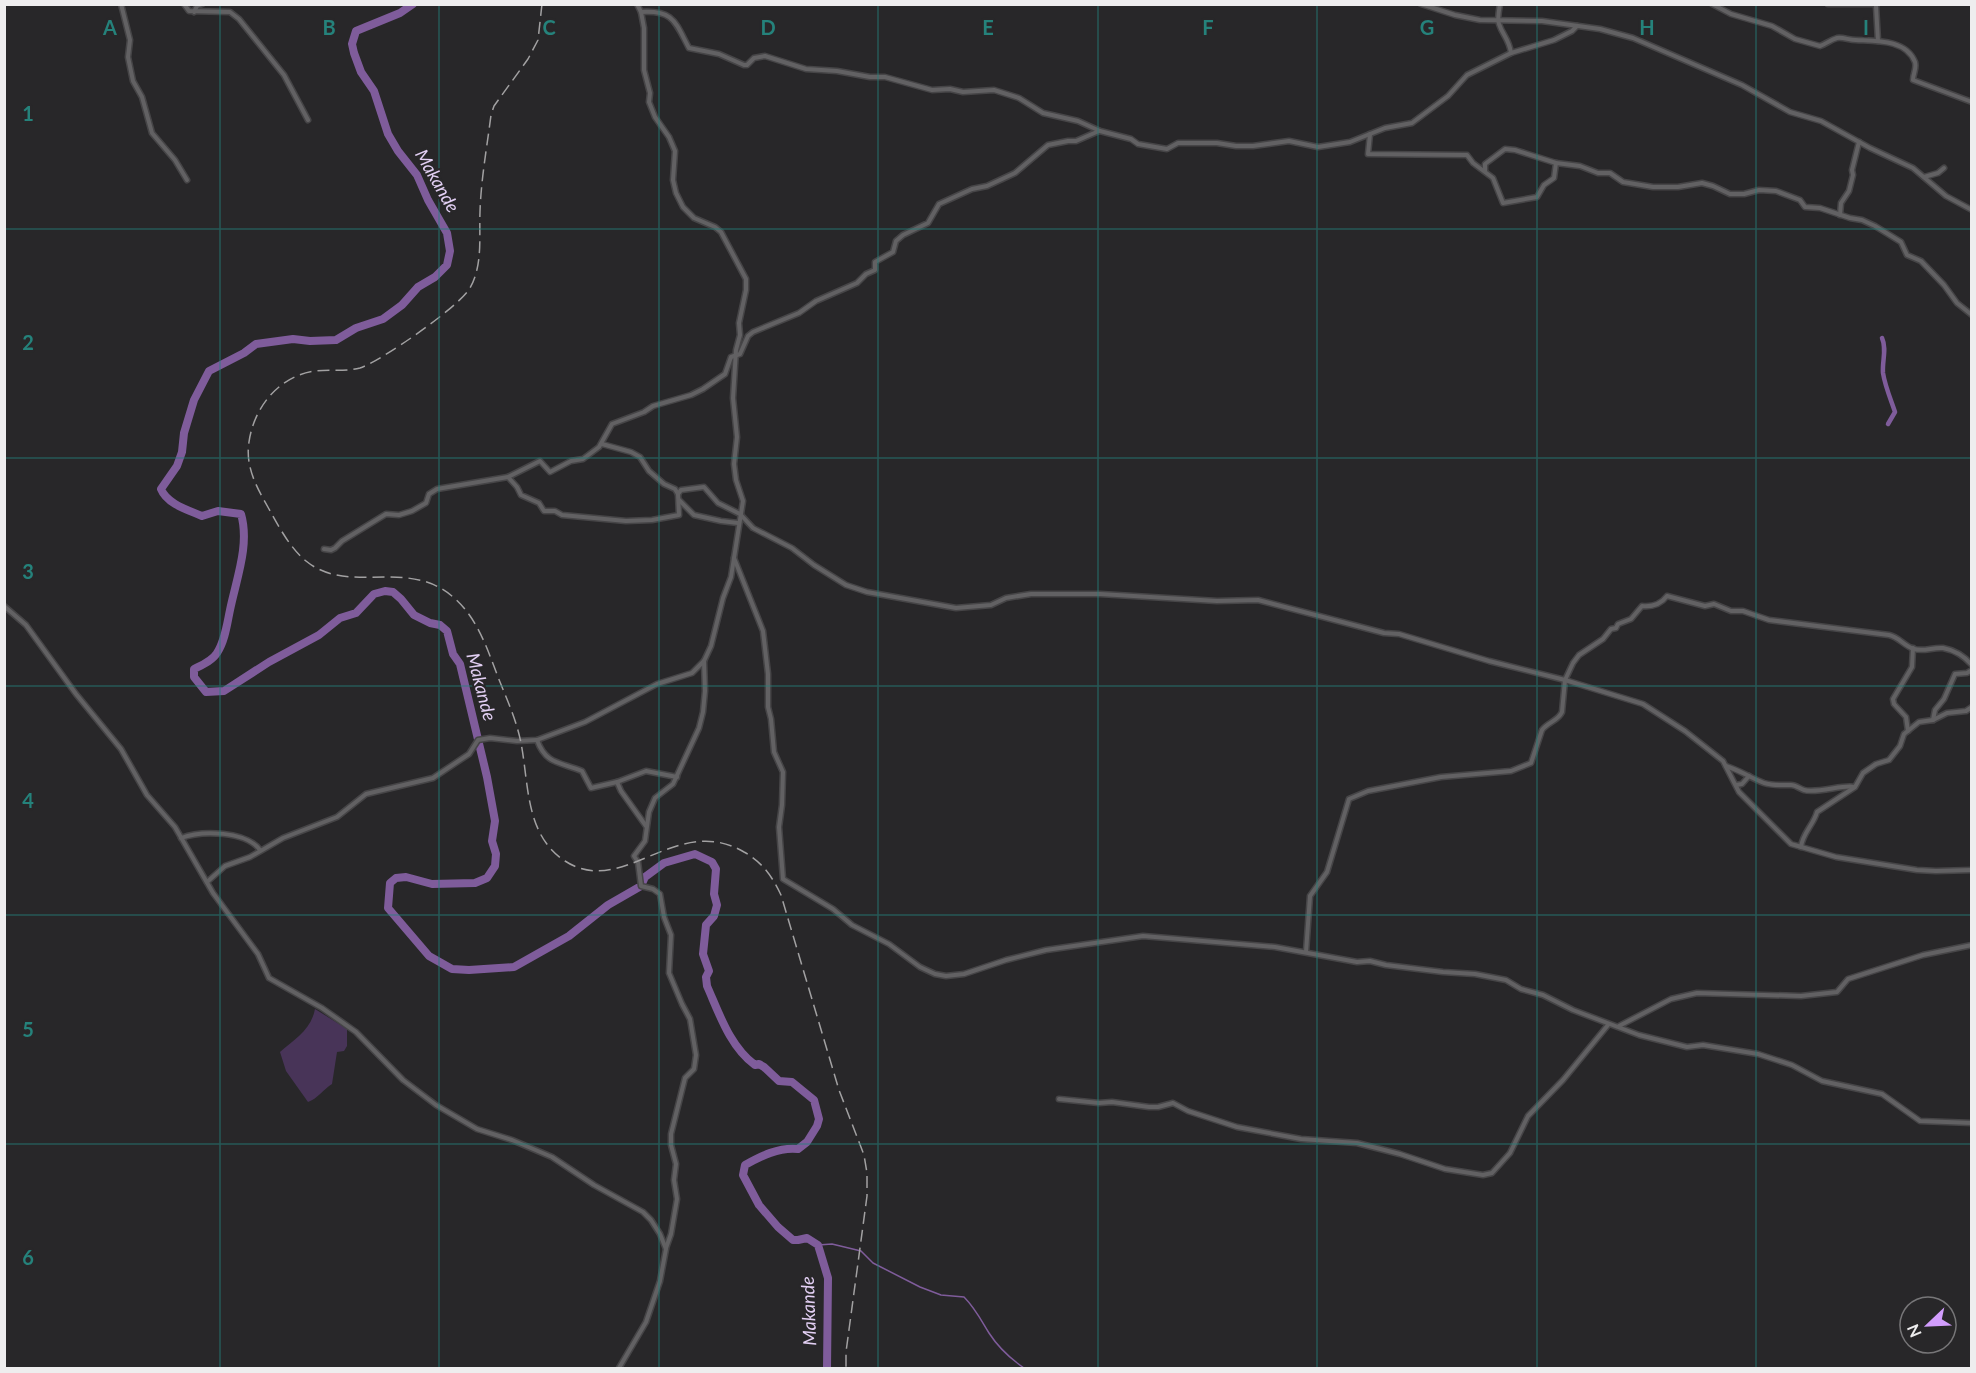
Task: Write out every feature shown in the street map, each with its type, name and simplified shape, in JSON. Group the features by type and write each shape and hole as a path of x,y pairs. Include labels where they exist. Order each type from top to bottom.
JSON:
{"street":[{"path":"121,4 130,40 128,57 133,81 142,97 152,133 175,160 187,180"},
{"path":"184,4 189,11 230,12 239,19 284,75 308,120"},
{"path":"193,12 197,6 202,4"},
{"path":"207,882 222,867 245,860 292,834 337,817 369,793 433,778 470,754 478,741 490,738 537,740 590,720 657,684 689,675 704,661 715,636 723,598 731,577 742,501 734,464 737,437 733,398 739,323 746,288 745,276 721,232 715,226 694,218 683,207 676,193 673,180 675,151 649,102 650,93 644,70 645,37 641,12 637,4"},
{"path":"1421,4 1480,20 1542,21 1600,29 1633,38 1742,85 1790,112 1821,121 1913,168 1946,196 1971,210"},
{"path":"1500,4 1498,20 1509,42 1511,53"},
{"path":"1712,4 1731,14 1772,26 1795,39 1820,46 1829,40 1840,38 1890,43 1904,48 1914,60 1916,69 1912,80 1971,102"},
{"path":"1828,4 1877,5 1878,42"},
{"path":"641,12 657,11 674,19 689,48 719,54 744,65 754,58 765,56 806,69 885,77 932,90 950,89 963,92 992,90 1018,98 1041,112 1131,139 1139,145 1167,149 1178,143 1217,143 1253,147 1289,141 1318,147 1350,142 1385,128 1412,123 1448,96 1467,75 1511,53 1554,40 1572,31 1576,26"},
{"path":"324,549 331,550 386,514 399,515 412,512 426,503 429,494 437,489 508,477 540,461 547,471 551,472 571,460 584,459 602,444 612,424 653,406 691,395 725,374 731,357 742,352 748,336 753,332 799,313 816,301 857,283 864,275 874,271 876,262 882,257 889,256 894,250 896,241 928,223 939,204 1015,173 1048,145 1076,141 1100,130"},
{"path":"1370,134 1368,154 1467,155 1473,163 1493,178 1503,202 1538,197 1544,185 1554,178 1556,163"},
{"path":"1840,215 1841,203 1849,191 1859,142"},
{"path":"1485,171 1488,159 1505,149 1531,154 1534,157 1556,163 1580,166 1598,173 1610,173 1623,182 1631,181 1653,187 1678,187 1702,183 1730,194 1744,194 1759,190 1776,191 1800,200 1805,207 1820,208 1862,220 1901,242 1907,255 1921,261 1944,285 1957,303 1971,315"},
{"path":"1923,177 1938,173 1944,168"},
{"path":"508,477 518,487 522,496 539,502 544,511 555,511 562,515 626,521 652,520 679,515 675,489 664,484 649,471 640,457 631,452 602,444"},
{"path":"678,497 682,488 704,487 718,503 740,514 753,528 794,549 846,585 894,598 956,608 991,605 1006,598 1031,594 1112,594 1217,601 1258,600 1384,633 1399,634 1489,661 1565,680 1643,704 1685,731 1723,761 1739,792 1791,844 1836,857 1917,870 1936,872 1971,870"},
{"path":"678,497 694,515 738,523"},
{"path":"734,558 763,631 768,674 768,707 774,752 783,772 780,826 782,875 786,882 833,909 852,925 889,944 920,968 946,976 968,973 1046,950 1143,936 1275,947 1357,962 1370,961 1386,965 1475,974 1506,980 1521,989 1543,995 1561,1005 1633,1033 1687,1047 1703,1045 1765,1056 1792,1065 1822,1081 1882,1094 1920,1121 1971,1123"},
{"path":"1306,952 1310,896 1327,873 1349,799 1368,790 1448,776 1511,771 1531,763 1542,730 1560,717 1565,680 1579,655 1603,639 1618,624 1631,619 1639,609 1661,603 1667,596 1705,606 1714,604 1731,611 1743,611 1769,620 1888,635 1912,648 1928,650 1942,648 1962,656 1971,665"},
{"path":"4,606 26,625 76,693 112,735 147,795 170,820 207,882 258,954 271,980 322,1008 356,1032 403,1080 419,1094 446,1111 477,1129 512,1140 552,1157 594,1185 643,1212 657,1228 666,1249"},
{"path":"1908,731 1906,717 1894,705 1893,699 1912,667 1912,648"},
{"path":"619,1368 649,1316 657,1293 677,1199 674,1180 676,1164 671,1145 671,1134 685,1078 695,1065 696,1048 690,1019 669,973 671,935 664,916 660,894 653,889 641,886 638,862 634,857 645,841 649,810 655,796 669,788 677,777 682,761 699,728 705,691 704,661"},
{"path":"1933,720 1935,711 1944,699 1954,674 1967,673 1971,670"},
{"path":"1801,847 1817,812 1855,787 1863,773 1876,764 1889,760 1895,754 1904,734 1920,722 1933,720 1947,713 1966,711 1971,707"},
{"path":"537,740 541,751 548,758 561,765 582,771 590,788 617,782 646,771 677,777"},
{"path":"1726,766 1767,784 1782,787 1791,785 1806,791 1841,789 1850,785 1855,787"},
{"path":"1735,785 1742,784 1749,776"},
{"path":"617,782 646,826"},
{"path":"181,838 196,833 220,834 252,842 260,850"},
{"path":"1618,1026 1671,999 1697,993 1801,996 1837,992 1848,979 1923,955 1971,945"},
{"path":"1059,1099 1149,1107 1173,1103 1188,1111 1237,1127 1301,1139 1356,1143 1445,1169 1483,1175 1492,1173 1510,1153 1528,1116 1563,1080 1609,1025"}],"shaded area":[{"path":"315,1009 347,1029 347,1046 344,1051 337,1052 332,1084 308,1102 286,1071 280,1052 306,1028"}],"waterway":[{"name":"Makande","path":"413,4 400,13 356,31 352,44 361,72 374,91 388,134 417,175 447,233 450,251 447,265 435,277 418,287 402,305 383,319 356,328 336,340 293,339 256,344 244,353 209,371 194,400 177,466 161,489 173,503 202,516 218,511 241,514 244,538 241,562 222,643 212,658 194,669 194,677 206,692 224,691 269,662 319,635 340,618 356,613 374,594 385,591 393,592 414,615 440,625 447,631 453,654 460,664 487,777 495,821 492,841 496,854 495,866 487,878 475,883 432,884 406,877 396,878 390,883 388,908 429,956 452,969 514,967 569,936 608,905 641,886 645,877 664,863 695,854 712,862 716,869 714,894 717,905 714,916 706,925 703,954 709,971 706,977 707,986 726,1029 746,1058 755,1065 759,1064 764,1067 779,1081 792,1082 814,1100 819,1119 807,1142 798,1149 777,1151 757,1158 745,1165 743,1175 759,1205 778,1227 793,1240 807,1238 818,1245 828,1278 827,1368"},
{"path":"1882,338 1883,373 1895,412 1888,424"},
{"path":"818,1245 832,1244 861,1251 873,1263 920,1287 941,1295 964,1297 996,1343 1024,1368"}],"railway":[{"path":"542,4 538,40 528,59 494,106 491,115 482,187 479,260 470,288 436,320 401,345 370,363 354,369 321,370 302,374 280,386 270,395 256,417 249,442 250,469 260,493 281,530 306,561 323,571 341,576 417,579 435,585 453,597 470,615 482,636 515,720 531,808 536,823 542,837 565,861 587,870 608,870 673,847 696,842 719,842 744,852 761,865 770,876 781,895 839,1090 864,1155 867,1173 867,1196 846,1352 846,1368"}]}
